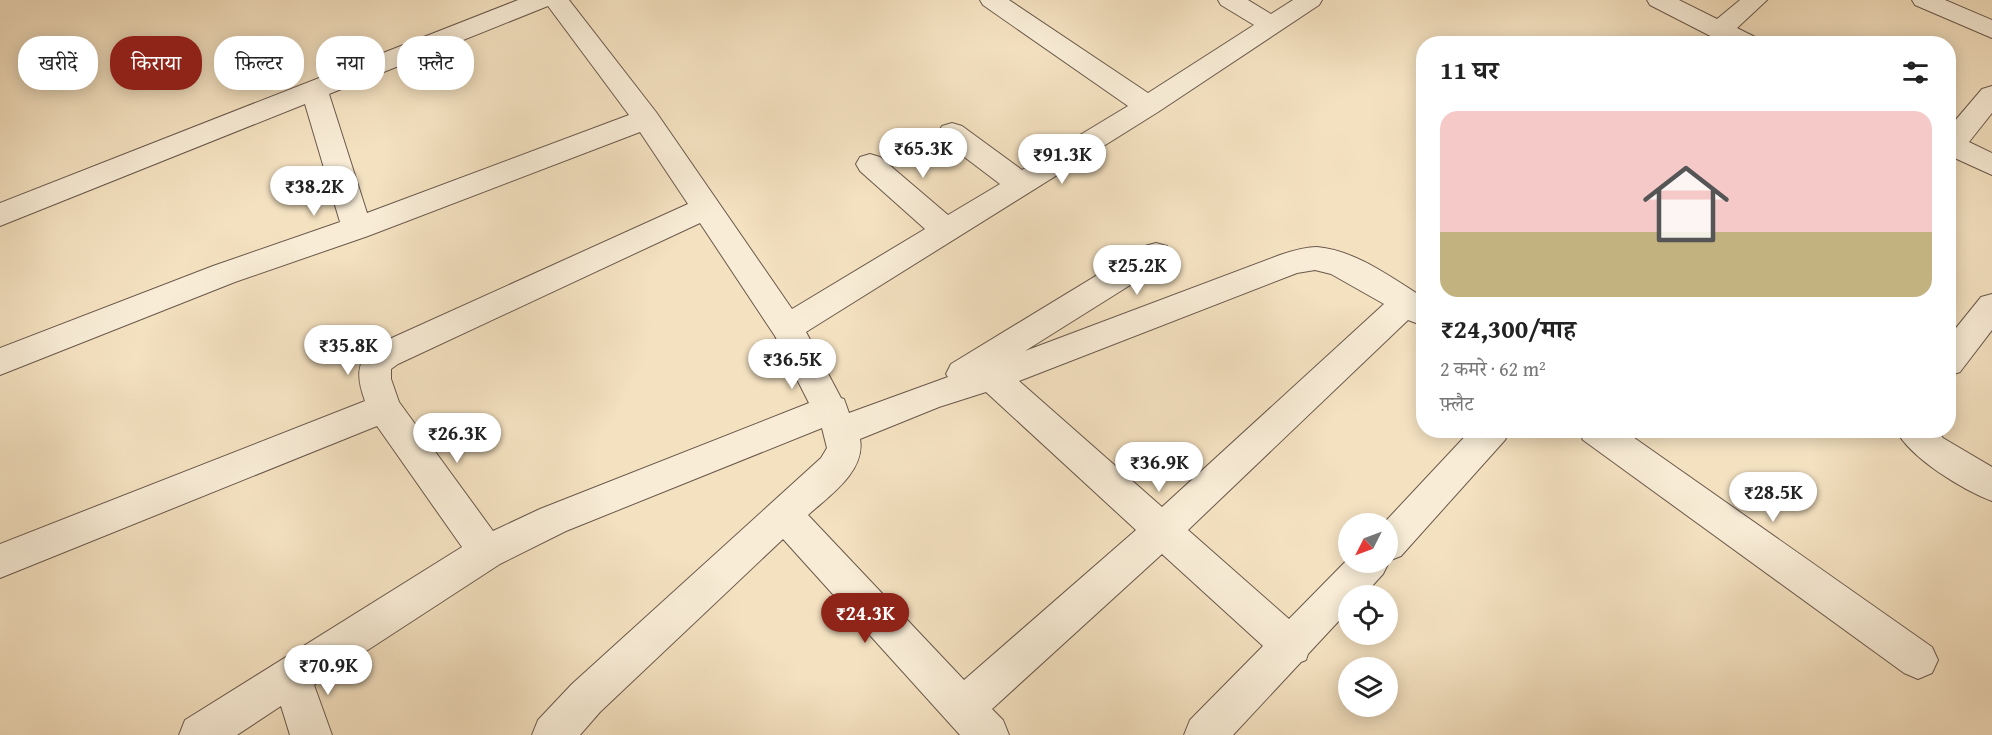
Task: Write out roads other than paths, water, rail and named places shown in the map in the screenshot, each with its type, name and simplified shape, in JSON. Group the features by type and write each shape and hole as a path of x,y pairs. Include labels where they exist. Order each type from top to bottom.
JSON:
{"street":[{"path":"0,215 315,92 541,0"},
{"path":"553,735 586,698 840,459 844,448 836,420 787,328 646,119 556,0"},
{"path":"992,0 1148,106"},
{"path":"1230,0 1272,25"},
{"path":"787,328 1148,106 1310,0"},
{"path":"1659,0 1733,36"},
{"path":"1720,29 1755,0"},
{"path":"1924,0 1992,30"},
{"path":"315,92 357,228"},
{"path":"1956,137 1992,94"},
{"path":"0,362 224,274 357,228 646,119"},
{"path":"952,133 1020,184"},
{"path":"1956,147 1992,165"},
{"path":"870,164 946,230"},
{"path":"487,552 384,408 373,370 376,361 705,208"},
{"path":"932,395 981,362 1156,254"},
{"path":"200,735 487,552 553,520 836,420 992,377 1291,263 1306,260 1320,258 1337,263 1415,309 1161,531 976,722 784,514"},
{"path":"1956,353 1992,306"},
{"path":"992,377 1292,647"},
{"path":"0,561 384,408"},
{"path":"1398,533 1485,438"},
{"path":"1606,438 1918,660"},
{"path":"1921,438 1931,448 1992,485"},
{"path":"1205,735 1292,647 1360,573"},
{"path":"291,677 311,735"}]}
